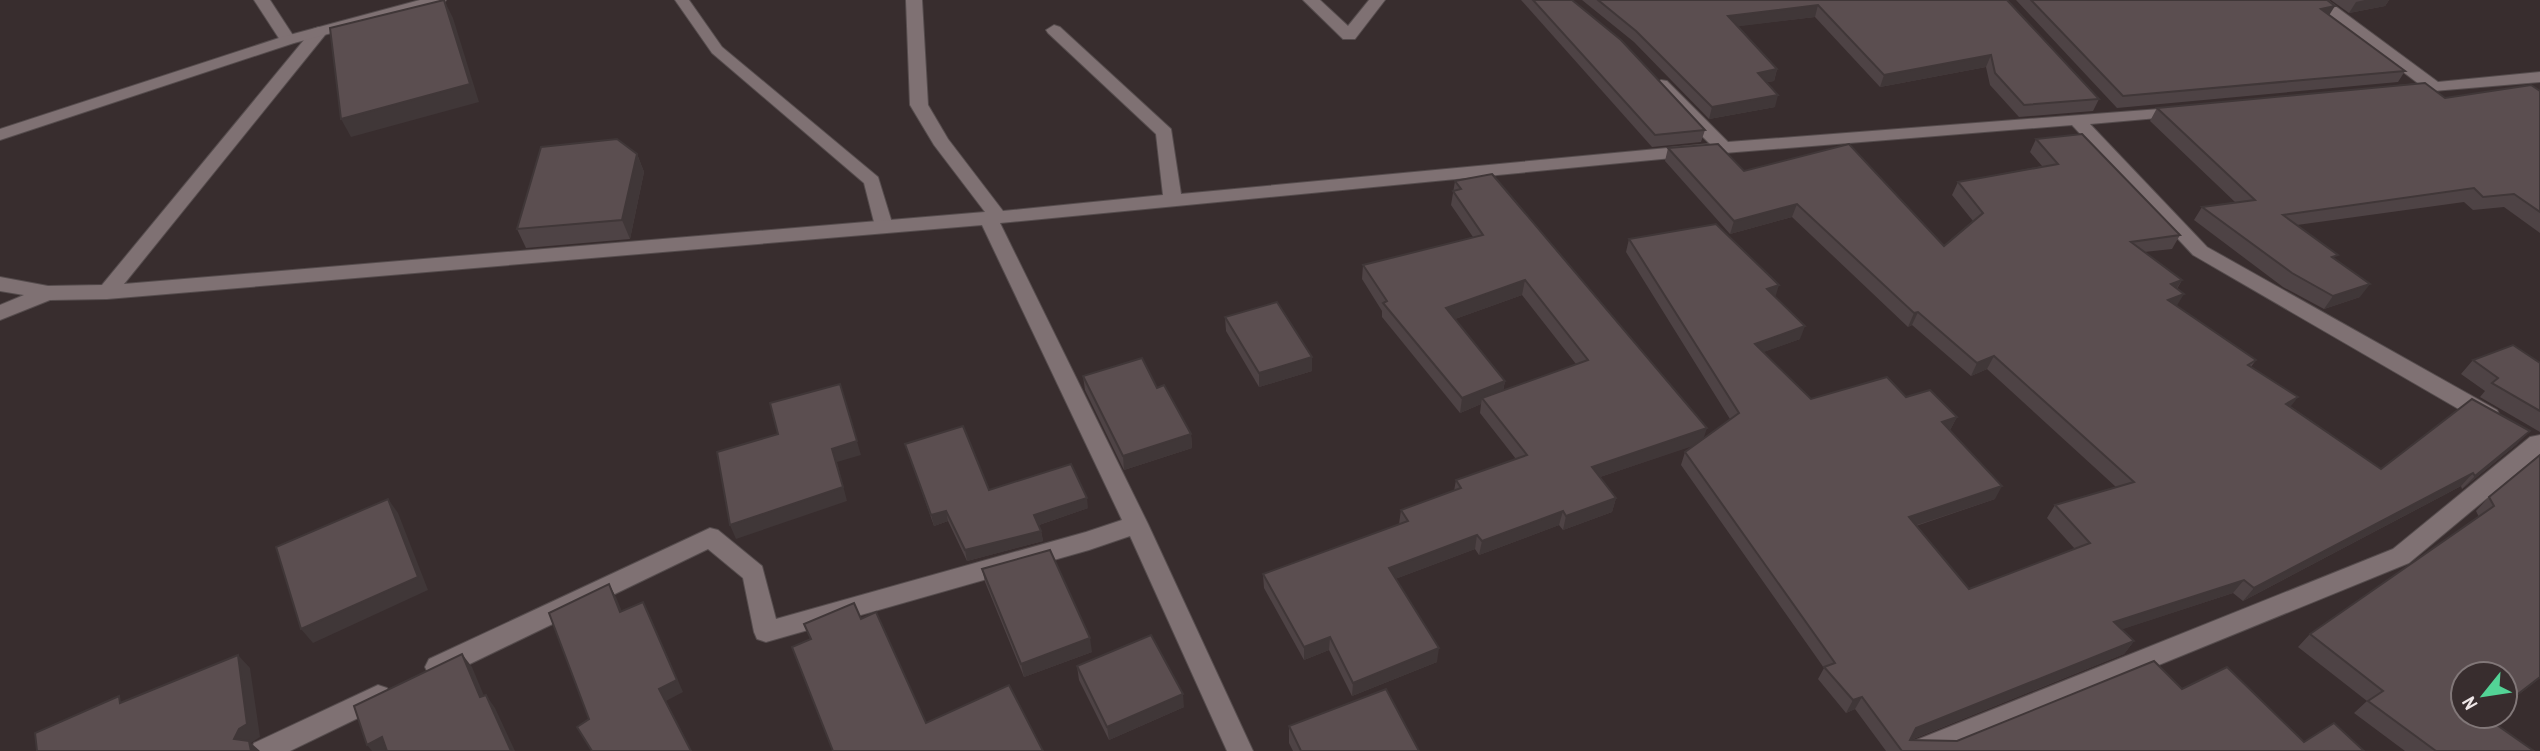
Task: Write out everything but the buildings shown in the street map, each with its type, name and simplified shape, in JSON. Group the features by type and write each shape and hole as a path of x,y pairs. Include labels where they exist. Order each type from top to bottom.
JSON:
{"street":[{"path":"262,0 288,40"},
{"path":"0,135 288,40 438,0"},
{"path":"914,0 919,105 940,141 993,217 1240,751"},
{"path":"1311,0 1349,36 1377,0"},
{"path":"2317,0 2434,87"},
{"path":"1054,30 1166,132 1173,200"},
{"path":"107,292 319,32"},
{"path":"1649,72 1724,148"},
{"path":"2381,92 2540,77"},
{"path":"2094,98 2112,117"},
{"path":"0,284 47,293 107,292 993,217 1724,148 2193,110"},
{"path":"1918,751 2401,556 2539,444 2200,251 2077,120"},
{"path":"0,313 47,293"},
{"path":"263,751 710,537 754,573 766,632 1089,541 1136,524"}],"lane":[{"path":"682,0 718,50 872,181 884,226"}]}
